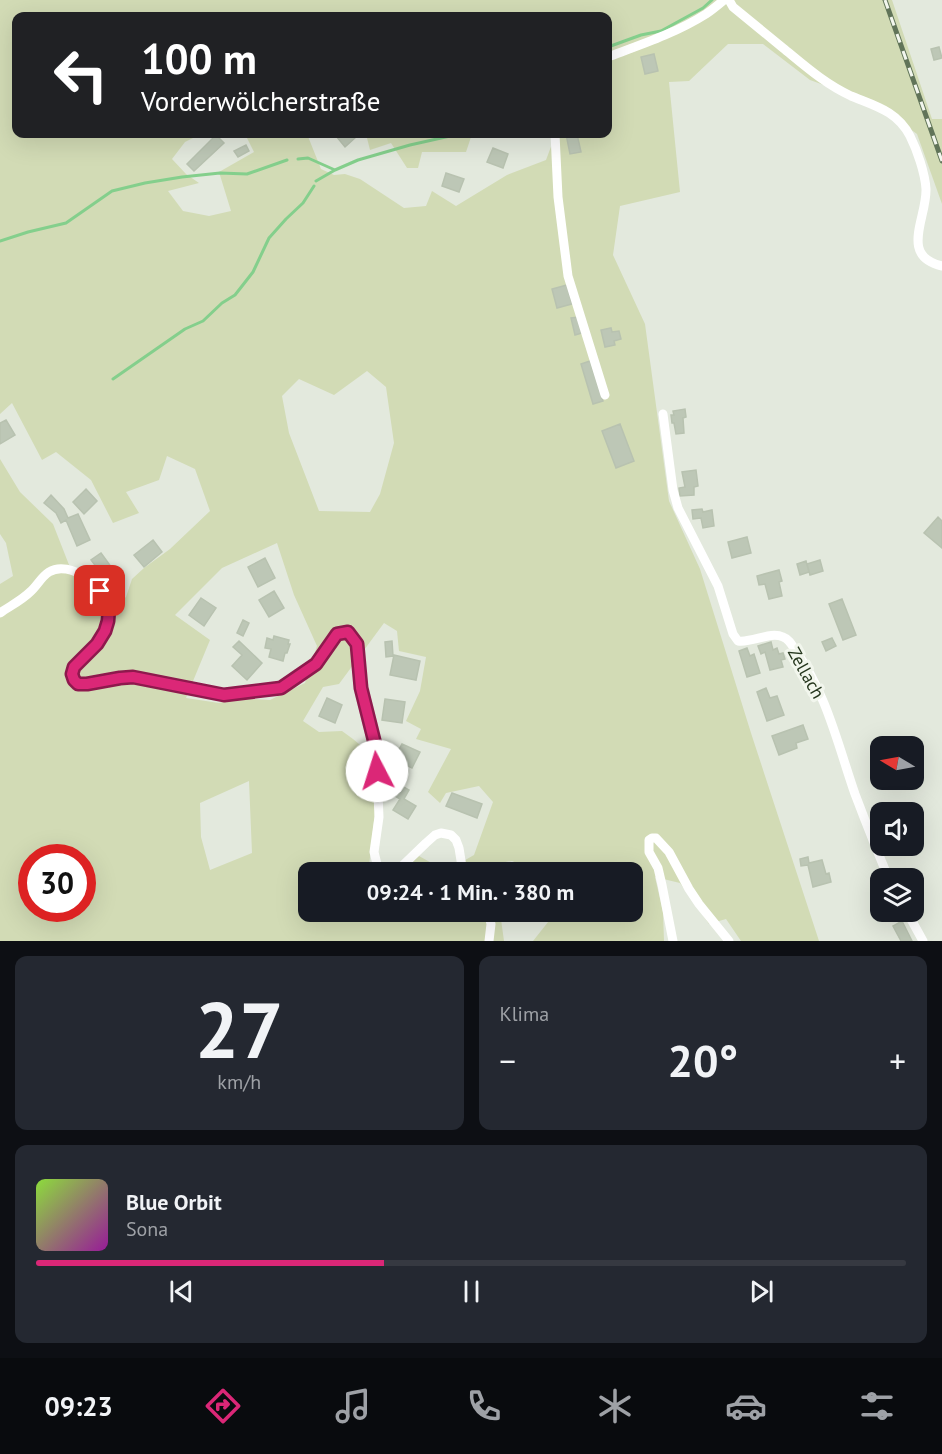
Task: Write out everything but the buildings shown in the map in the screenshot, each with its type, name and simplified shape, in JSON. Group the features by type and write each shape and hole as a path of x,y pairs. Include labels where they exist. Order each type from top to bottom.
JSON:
{"street":[{"path":"612,56 681,27 727,0 814,74 830,85 881,108 899,120 910,137 924,177 926,191 917,240 919,250 931,264 942,266"},
{"path":"555,138 558,197 568,276 605,395"},
{"name":"Zellach","path":"663,414 673,490 678,508 718,586 733,634 738,640 746,642 774,635 781,636 788,640 806,665 837,736 870,835 885,868"},
{"path":"0,613 29,593 46,574 53,570 69,569 89,580 100,591 109,608 105,631 97,644 74,667 72,674 78,684 133,677 224,695 281,688 316,664 337,634 348,632 357,644 361,688 376,748 379,817 374,852 376,862"},
{"path":"406,862 435,835 441,833 451,835 456,840 461,862"},
{"path":"673,941 658,868 649,852 649,840 652,838 656,838 669,852 694,897 729,941"},
{"path":"489,941 490,922"},
{"path":"913,922 923,941"}],"green space":[{"path":"0,0 892,0 932,119 942,119 942,204 917,134 876,104 810,80 763,44 728,44 689,81 669,82 680,192 620,206 613,255 645,324 669,501 700,569 819,941 741,941 726,919 709,924 680,883 655,877 663,912 664,941 533,941 548,922 643,922 643,862 462,862 474,855 493,802 479,786 446,793 440,803 428,792 451,749 416,739 421,729 406,721 420,691 426,657 399,651 397,631 384,623 339,684 323,687 303,721 319,732 342,731 371,754 375,812 369,862 298,862 298,922 501,922 504,941 0,941 0,584 13,576 6,543 0,534 0,459 20,492 53,524 73,575 100,601 102,617 126,597 132,579 170,549 210,511 195,469 167,456 159,480 126,492 139,513 113,523 91,480 56,452 42,460 12,403 0,414","holes":["367,371 386,387 394,443 380,494 370,512 319,511 289,433 282,396 299,379 334,395","277,543 294,595 317,646 305,683 270,700 238,698 219,703 186,698 210,640 175,615 222,568","249,781 252,853 210,870 201,837 200,803"]},
{"path":"367,138 471,138 466,152 422,152 418,168 407,168 391,143 370,150"},
{"path":"419,856 430,862 412,862"}],"waterway":[{"path":"612,46 641,35 661,31 703,8 712,0"},
{"path":"298,159 308,158 335,170 358,160 441,138"},
{"path":"0,241 66,223 112,191 182,177 220,173 247,174 287,160"},
{"path":"316,181 335,170"},
{"path":"113,379 185,329 203,321 222,303 235,295 253,272 269,238 303,203 314,186"}],"railway":[{"path":"885,0 942,161"}],"route":[{"path":"100,591 109,608 108,621 97,644 74,667 72,674 78,684 133,677 224,695 281,688 316,664 337,634 348,632 357,644 361,688 376,748 377,771"}]}
